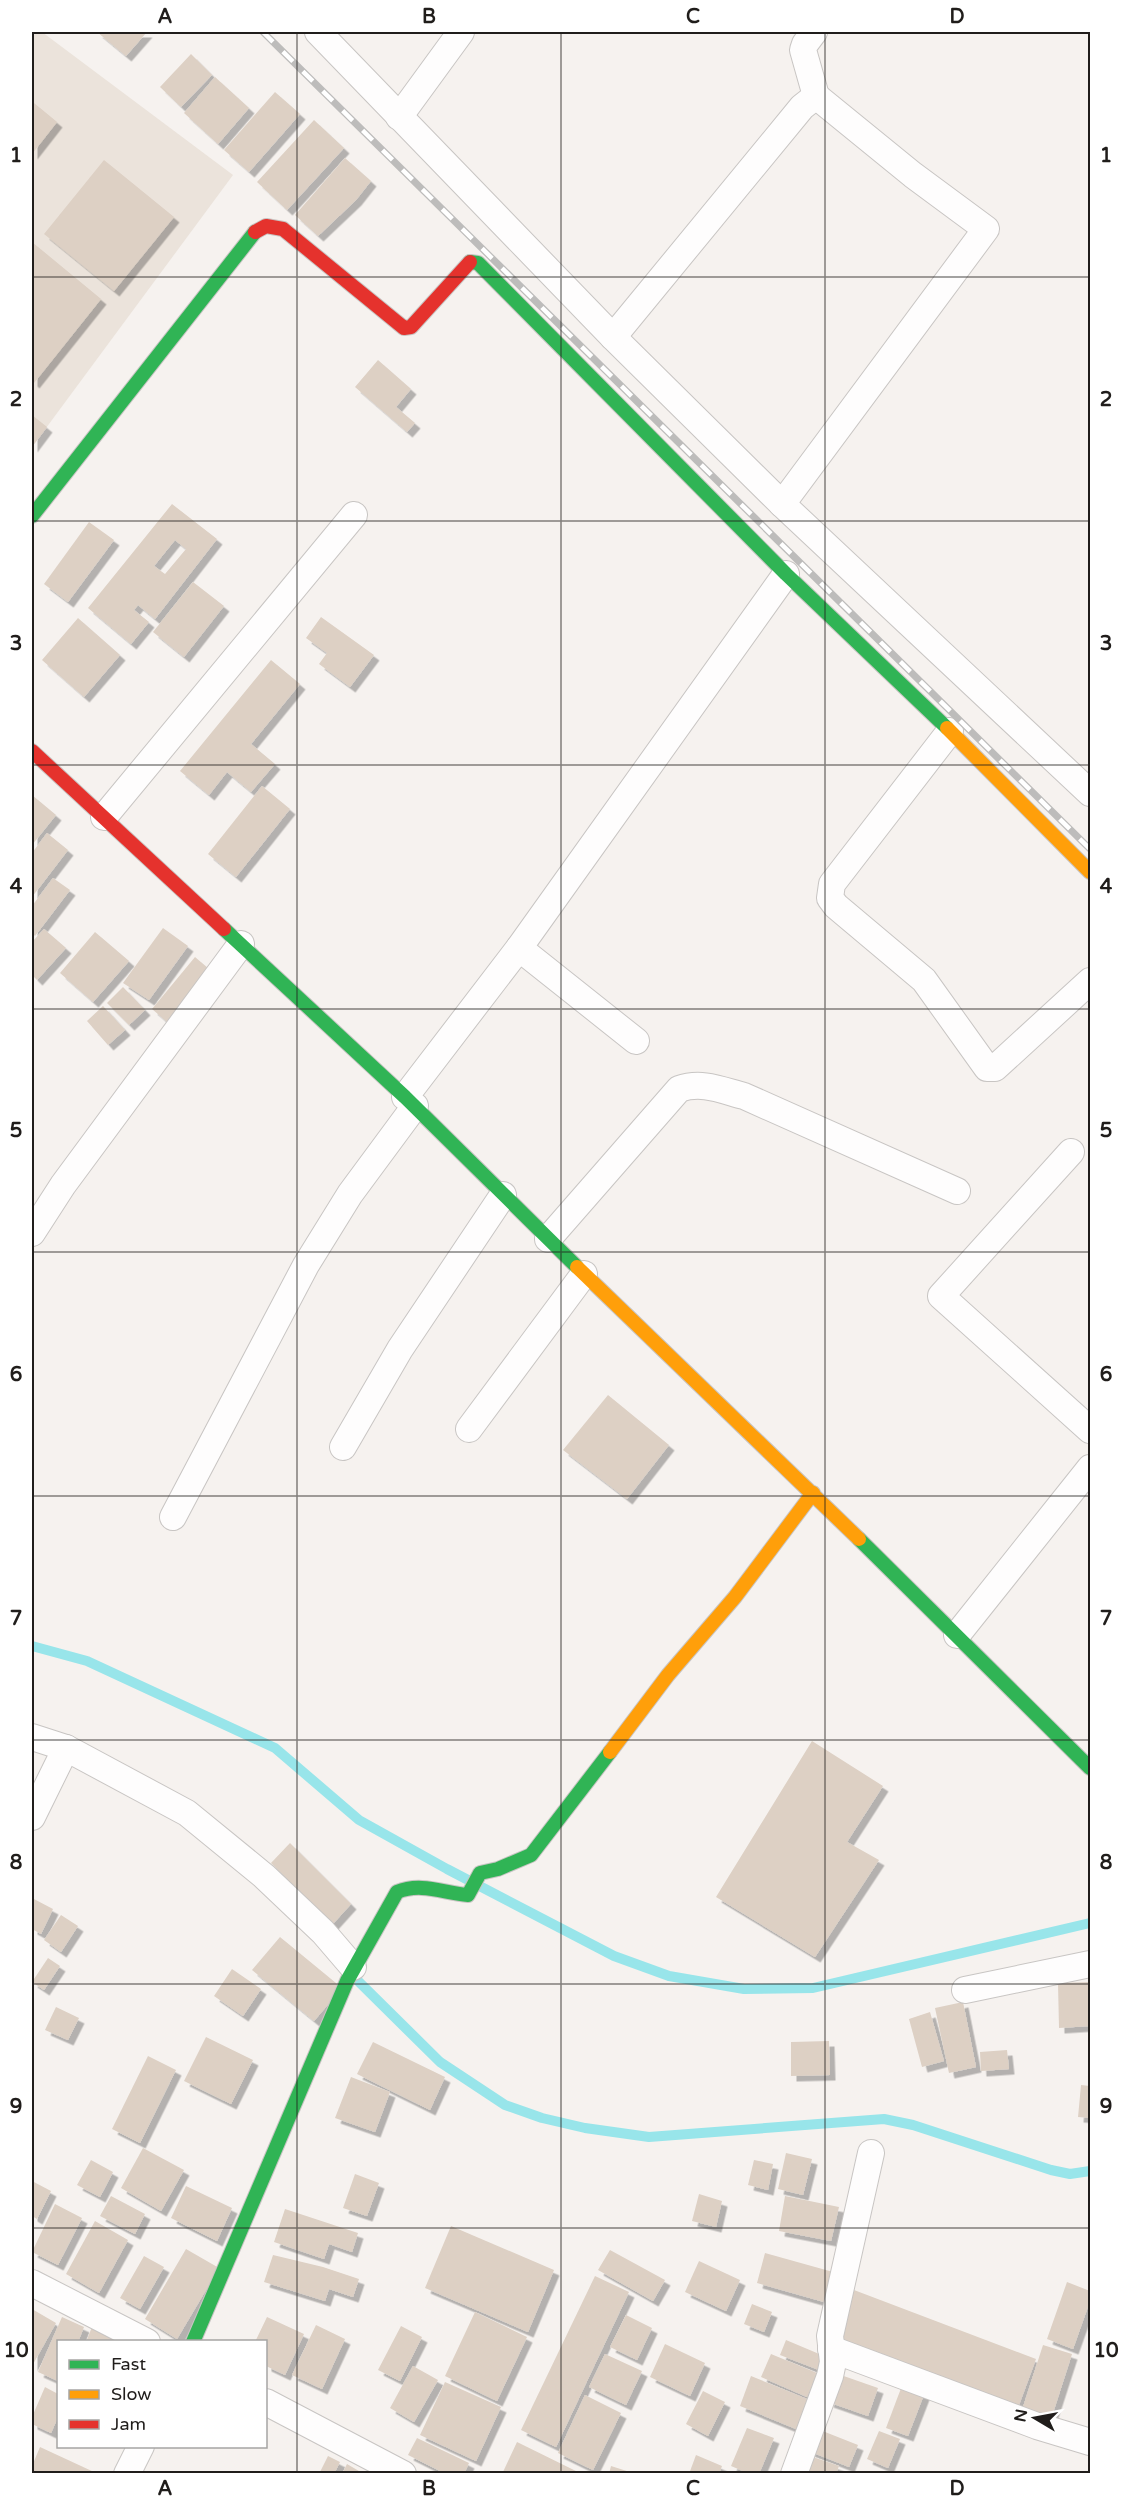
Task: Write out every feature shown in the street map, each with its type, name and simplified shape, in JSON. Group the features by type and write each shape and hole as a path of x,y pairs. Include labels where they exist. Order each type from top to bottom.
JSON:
{"main road":[{"path":"32,516 254,232 266,225 283,229 404,328 411,327 470,262 478,263 786,574 950,731 1090,872"},
{"path":"32,751 410,1102 584,1274 813,1492 1090,1768"},
{"path":"194,2340 350,1974 397,1892 406,1887 422,1886 450,1894 468,1895 480,1873 498,1869 531,1855 668,1676 735,1597 813,1492"}],"street":[{"path":"318,32 614,337 782,504 1090,793"},
{"path":"399,117 461,32"},
{"path":"782,504 986,229 914,175 816,96 803,50 804,44 814,32"},
{"path":"614,337 802,107 816,96"},
{"path":"104,817 354,515"},
{"path":"172,1517 306,1265 350,1194 410,1102 786,574"},
{"path":"950,731 832,884 830,898 836,906 924,980 987,1068 995,1068 1090,981"},
{"path":"32,1233 63,1185 241,944"},
{"path":"519,948 636,1041"},
{"path":"548,1239 679,1089 692,1084 744,1096 957,1191"},
{"path":"1071,1152 941,1296 1090,1430"},
{"path":"344,1447 400,1349 504,1195"},
{"path":"469,1429 584,1274"},
{"path":"957,1635 1090,1468"},
{"path":"32,1737 66,1748 187,1813 264,1876 323,1932 350,1974"},
{"path":"32,1817 66,1748"},
{"path":"965,1990 1090,1964"},
{"path":"794,2474 830,2376 833,2362 830,2336 871,2153"},
{"path":"32,2283 143,2340"},
{"path":"831,2349 1037,2426 1090,2442"},
{"path":"267,2403 403,2474"},
{"path":"127,2474 140,2448"}],"shaded area":[{"path":"32,32 42,32 233,175 32,447"}],"building":[{"path":"97,32 147,32 126,56"},
{"path":"191,54 212,75 181,107 160,87"},
{"path":"215,77 249,108 218,144 184,113"},
{"path":"275,92 300,114 249,172 224,150"},
{"path":"34,103 57,122 32,154 32,106"},
{"path":"314,120 344,148 287,210 257,182"},
{"path":"345,158 371,181 356,200 318,236 295,215"},
{"path":"104,160 174,217 114,291 44,234"},
{"path":"32,242 101,299 34,383 32,381"},
{"path":"378,360 411,389 396,407 415,423 407,432 355,387"},
{"path":"32,415 47,427 32,447"},
{"path":"172,504 217,539 155,619 138,605 134,610 149,622 131,644 88,608","holes":["175,540 186,549 165,574 154,566"]},
{"path":"89,522 114,540 68,602 44,584"},
{"path":"193,582 224,606 184,657 153,632"},
{"path":"321,617 374,655 350,687 319,664 327,653 306,638"},
{"path":"78,618 120,655 84,697 42,660"},
{"path":"271,660 300,684 251,744 275,764 251,792 227,772 209,795 180,771"},
{"path":"262,786 290,809 236,877 208,854"},
{"path":"32,795 56,815 32,845"},
{"path":"47,833 68,850 32,897 32,853"},
{"path":"53,878 70,890 35,936 32,933 32,906"},
{"path":"163,928 188,946 149,1000 123,983"},
{"path":"44,929 66,948 37,980 32,975 32,942"},
{"path":"95,932 129,961 93,1002 60,973"},
{"path":"195,957 216,975 173,1027 152,1009"},
{"path":"123,987 145,1010 129,1025 107,1003"},
{"path":"103,1006 125,1030 108,1045 87,1021"},
{"path":"608,1395 669,1445 627,1499 563,1450"},
{"path":"812,1741 883,1786 847,1842 879,1860 815,1957 716,1897"},
{"path":"290,1843 351,1904 332,1925 271,1863"},
{"path":"32,1898 53,1909 41,1934 32,1929"},
{"path":"61,1915 78,1926 61,1952 44,1940"},
{"path":"280,1937 342,1988 314,2021 252,1970"},
{"path":"48,1958 60,1966 44,1990 32,1982"},
{"path":"232,1969 261,1989 243,2016 214,1996"},
{"path":"1090,1982 1090,2026 1059,2028 1058,1983"},
{"path":"963,2002 976,2067 949,2073 935,2008"},
{"path":"56,2007 79,2018 68,2040 45,2030"},
{"path":"930,2012 944,2061 922,2067 909,2019"},
{"path":"206,2037 253,2060 231,2104 184,2081"},
{"path":"829,2041 830,2075 791,2076 791,2042"},
{"path":"373,2042 445,2077 430,2110 357,2074"},
{"path":"1007,2050 1009,2069 981,2071 980,2052"},
{"path":"148,2056 176,2070 140,2143 112,2129"},
{"path":"351,2077 390,2092 375,2132 335,2118"},
{"path":"1081,2085 1090,2086 1090,2118 1078,2117"},
{"path":"143,2148 184,2170 161,2211 121,2188"},
{"path":"786,2153 812,2159 803,2195 778,2189"},
{"path":"91,2160 113,2172 100,2197 77,2185"},
{"path":"754,2160 773,2164 768,2190 748,2185"},
{"path":"355,2174 379,2183 367,2216 343,2208"},
{"path":"32,2181 51,2191 37,2219 32,2216"},
{"path":"186,2186 232,2208 217,2241 171,2218"},
{"path":"699,2194 722,2201 716,2227 692,2221"},
{"path":"111,2196 145,2214 135,2234 100,2216"},
{"path":"785,2196 839,2207 831,2241 779,2231"},
{"path":"55,2204 82,2218 58,2265 32,2252"},
{"path":"285,2209 358,2233 352,2252 329,2244 324,2259 274,2242"},
{"path":"95,2221 128,2240 99,2293 66,2274"},
{"path":"451,2226 554,2270 528,2332 425,2288"},
{"path":"186,2249 219,2268 177,2339 145,2319"},
{"path":"610,2250 665,2280 653,2301 598,2270"},
{"path":"765,2253 833,2272 824,2302 757,2283"},
{"path":"273,2255 323,2267 359,2279 353,2297 329,2289 325,2301 264,2282"},
{"path":"144,2256 164,2267 140,2309 120,2298"},
{"path":"699,2261 740,2280 726,2311 685,2292"},
{"path":"595,2276 629,2292 556,2447 521,2430"},
{"path":"1067,2282 1090,2291 1090,2301 1073,2349 1047,2339"},
{"path":"854,2290 1036,2359 1019,2405 837,2337"},
{"path":"752,2304 772,2312 764,2332 744,2324"},
{"path":"32,2309 56,2323 32,2366"},
{"path":"475,2312 527,2337 497,2401 445,2376"},
{"path":"626,2315 652,2328 637,2360 610,2347"},
{"path":"62,2317 84,2327 79,2340 57,2340 57,2381 38,2372"},
{"path":"267,2317 304,2334 285,2375 267,2366 267,2340 256,2340"},
{"path":"316,2325 345,2339 322,2389 292,2375"},
{"path":"401,2326 422,2337 400,2381 378,2370"},
{"path":"92,2327 121,2340 87,2340"},
{"path":"786,2340 824,2356 819,2370 780,2355"},
{"path":"665,2344 705,2363 690,2396 650,2377"},
{"path":"1043,2345 1072,2354 1052,2416 1023,2407"},
{"path":"605,2354 642,2371 626,2405 589,2387"},
{"path":"771,2354 817,2373 807,2397 761,2377"},
{"path":"413,2366 438,2380 414,2422 390,2408"},
{"path":"838,2374 878,2388 868,2416 828,2402"},
{"path":"751,2376 807,2399 796,2429 740,2406"},
{"path":"445,2382 501,2407 476,2461 420,2435"},
{"path":"903,2383 925,2392 908,2436 886,2428"},
{"path":"45,2387 57,2393 57,2419 51,2433 32,2424 32,2417"},
{"path":"703,2391 725,2402 708,2436 686,2424"},
{"path":"585,2395 621,2413 593,2470 558,2453"},
{"path":"747,2428 774,2438 759,2474 750,2474 731,2466"},
{"path":"815,2428 858,2445 849,2467 806,2450"},
{"path":"879,2431 900,2439 888,2468 867,2459"},
{"path":"417,2438 469,2463 464,2474 446,2474 408,2455"},
{"path":"517,2442 582,2474 502,2474"},
{"path":"40,2447 94,2472 93,2474 32,2474 32,2466"},
{"path":"696,2455 722,2466 719,2474 689,2474"},
{"path":"328,2456 340,2462 334,2474 319,2474"},
{"path":"813,2457 839,2466 836,2474 807,2474"},
{"path":"347,2464 364,2474 342,2474"},
{"path":"611,2466 633,2473 633,2474 609,2474"}],"waterway":[{"path":"32,1646 87,1661 275,1748 359,1820 447,1869 614,1956 669,1976 744,1989 813,1988 1090,1923"},
{"path":"354,1977 440,2062 505,2105 542,2118 585,2128 649,2137 884,2119 913,2125 1051,2170 1070,2174 1090,2171"}],"railway":[{"path":"263,32 1090,849"}],"traffic: fast":[{"path":"32,516 255,232"},
{"path":"470,262 478,263 786,574 947,728"},
{"path":"224,929 405,1097 577,1267"},
{"path":"859,1539 1090,1768"},
{"path":"194,2340 347,1981 397,1892 424,1888 468,1895 480,1873 498,1869 531,1855 610,1752"}],"traffic: slow":[{"path":"947,728 1090,872"},
{"path":"577,1267 859,1539"},
{"path":"610,1752 668,1675 735,1597 813,1493"}],"traffic: jam":[{"path":"255,232 266,226 283,229 404,328 411,327 470,262"},
{"path":"32,751 224,929"}]}
